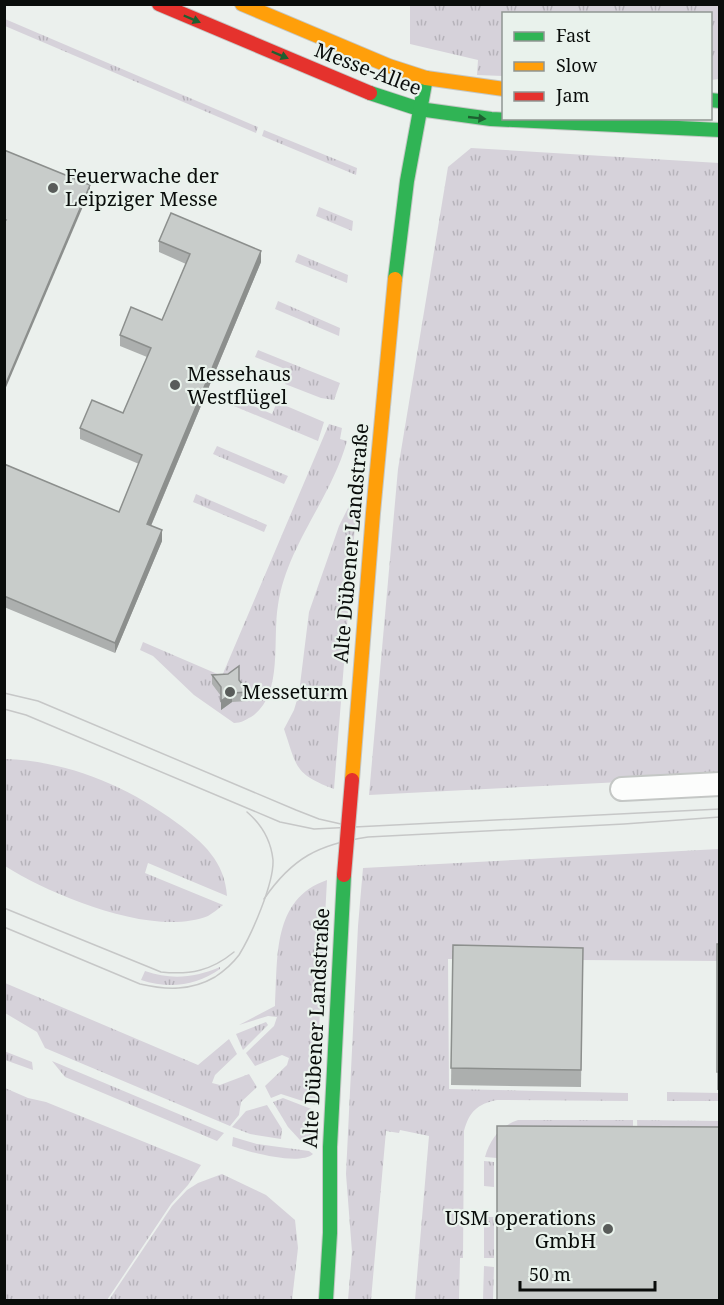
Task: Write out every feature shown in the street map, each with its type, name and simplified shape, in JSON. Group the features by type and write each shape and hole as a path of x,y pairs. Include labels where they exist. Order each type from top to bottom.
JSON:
{"street":[{"name":"Messe-Allee","path":"159,4 376,96 419,109 502,120"},
{"name":"Messe-Allee","path":"242,4 370,58 426,78 502,89"},
{"name":"Alte Dübener Landstraße","path":"326,1300 340,926 376,470 400,225 426,78"},
{"name":"Messe-Allee","path":"503,120 720,130"},
{"path":"622,789 720,784"}],"green space":[{"path":"410,5 719,5 719,79 712,80 712,12 502,12 502,76 477,75 478,60 410,44"},
{"path":"5,19 258,127 256,133 5,26"},
{"path":"264,130 357,168 356,175 262,136"},
{"path":"471,148 719,163 719,777 369,795 398,469 448,167"},
{"path":"319,207 353,221 352,231 316,216"},
{"path":"298,254 348,275 347,283 295,262"},
{"path":"278,301 340,328 339,336 275,309"},
{"path":"258,350 340,383 334,400 321,398 285,384 290,371 255,357"},
{"path":"237,399 272,414 277,402 324,422 318,441 234,406"},
{"path":"329,424 342,428 340,439 347,441 331,483 290,562 283,583 276,619 275,666 268,695 261,708 251,717 234,723 194,695 153,656 140,650 143,642 222,676"},
{"path":"217,446 288,476 284,484 213,454"},
{"path":"358,488 334,789 311,779 299,768 284,729 294,710 299,693 309,612 339,526"},
{"path":"196,494 267,525 264,532 193,502"},
{"path":"5,759 74,770 117,787 158,810 204,845 222,873 227,896 148,863 145,873 223,905 208,916 185,921 160,922 132,917 75,900 48,889 5,866"},
{"path":"719,849 719,961 448,959 449,1089 628,1093 628,1101 497,1100 484,1104 471,1114 464,1131 463,1258 460,1258 459,1300 415,1300 429,1136 400,1130 399,1133 386,1131 371,1300 348,1300 352,1252 346,1174 363,868"},
{"path":"327,880 315,1105 281,1094 271,1098 265,1086 287,1065 289,1058 282,1055 255,1066 246,1053 274,1026 277,1017 268,1016 239,1025 275,1006 278,950 287,915 296,901 309,889"},
{"path":"220,967 211,975 182,984 151,983 141,980 145,971 164,976 182,977 201,974"},
{"path":"5,983 198,1065 229,1039 237,1054 215,1075 212,1083 220,1085 249,1074 257,1087 241,1102 239,1115 230,1126 45,1048 37,1032 5,1013"},
{"path":"266,1022 268,1025 243,1050 236,1034"},
{"path":"4,1051 32,1062 33,1070 5,1060"},
{"path":"52,1061 224,1133 217,1141 65,1077"},
{"path":"5,1088 28,1098 46,1102 201,1165 188,1185 171,1204 107,1300 5,1300"},
{"path":"667,1092 719,1093 719,1101 667,1101"},
{"path":"283,1098 314,1110 314,1135 310,1140 300,1140 288,1127 273,1102"},
{"path":"267,1105 282,1129 281,1139 250,1134 232,1127 246,1111"},
{"path":"518,1120 633,1120 633,1126 623,1126 497,1158 485,1157 497,1134"},
{"path":"637,1120 719,1121 719,1140 638,1140"},
{"path":"233,1137 257,1144 309,1151 313,1154 297,1159 261,1154 232,1146"},
{"path":"484,1161 494,1162 494,1187 484,1186"},
{"path":"222,1174 266,1195 295,1220 298,1248 292,1300 109,1300 172,1206 187,1190"},
{"path":"484,1217 494,1217 494,1258 484,1258"},
{"path":"484,1266 494,1267 493,1300 483,1300"}],"building":[{"path":"4,150 90,185 4,388 4,222 6,220 4,219"},
{"path":"171,213 261,251 147,524 162,530 115,643 4,596 4,464 119,512 142,455 80,428 92,400 123,413 151,348 120,335 131,307 162,320 190,254 159,241"},
{"path":"239,666 239,680 248,692 232,693 221,701 221,687 212,675 228,674"},
{"path":"717,944 720,944 720,1072 717,1072"},
{"path":"453,945 583,948 581,1070 451,1068"},
{"name":"USM operations GmbH","path":"497,1126 720,1127 720,1300 497,1300"}],"tram line":[{"path":"4,693 38,701 296,810 341,824"},
{"path":"4,709 26,715 280,822 314,829 720,809"},
{"path":"4,927 140,984 178,988 206,982 222,972 239,955 256,922 270,882 273,860 270,846 261,827 247,812"},
{"path":"264,899 274,885 296,863 321,849 351,840 368,837 720,817"},
{"path":"4,908 161,972 181,973 200,970 217,964 234,952"}],"traffic: fast":[{"path":"395,279 407,181 426,78"},
{"path":"370,93 419,109 502,120"},
{"path":"712,100 720,101"},
{"path":"512,120 720,130"},
{"path":"326,1300 330,1233 330,1147 344,875"}],"traffic: slow":[{"path":"242,4 389,66 426,78 502,89"},
{"path":"352,780 373,513 395,279"}],"traffic: jam":[{"path":"159,4 370,93"},
{"path":"344,875 352,780"}],"place":[{"name":"Feuerwache der Leipziger Messe","path":"53,188"},
{"name":"Messehaus Westflügel","path":"175,385"},
{"name":"Messeturm","path":"230,692"},
{"name":"USM operations GmbH","path":"608,1229"}]}
